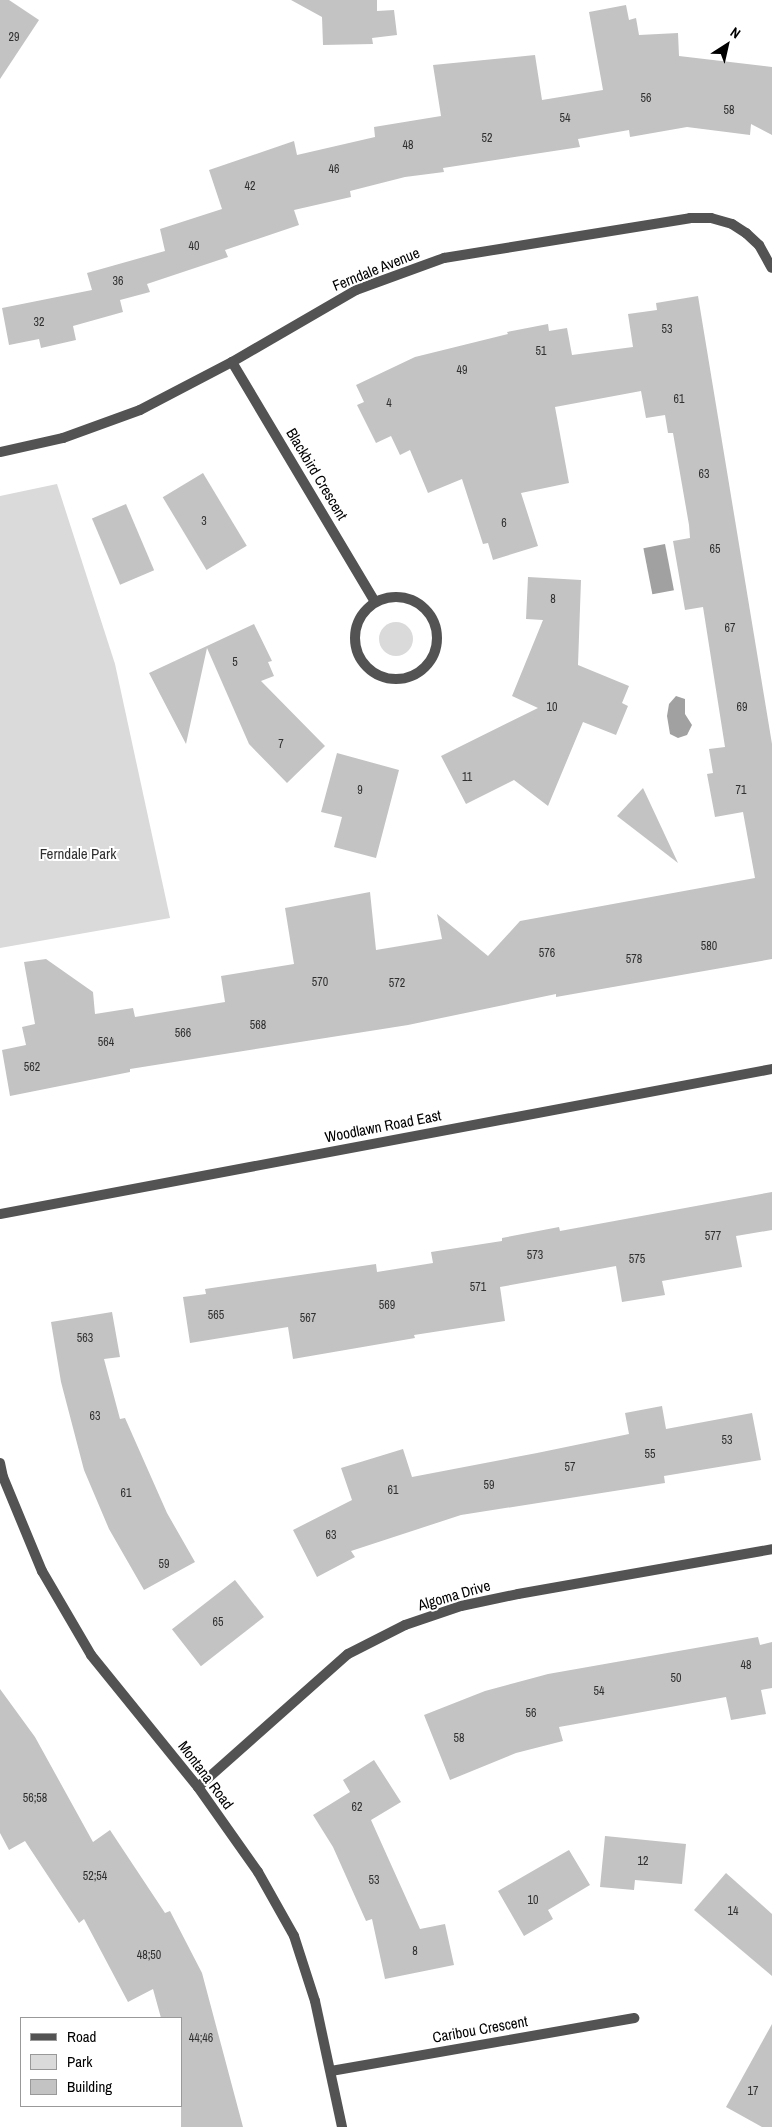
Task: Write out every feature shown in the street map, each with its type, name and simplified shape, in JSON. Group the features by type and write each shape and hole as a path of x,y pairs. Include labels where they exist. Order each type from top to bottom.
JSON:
{"street":[{"name":"Ferndale Avenue","path":"0,452 107,424 164,399 356,290 444,258 484,250 711,218 732,224 746,233 759,245 772,268"},
{"name":"Blackbird Crescent","path":"232,362 376,602"},
{"path":"388,597 414,601 433,619 437,646 429,663 414,676 386,679 373,673 359,657 354,637 357,623 376,602 388,597"},
{"name":"Woodlawn Road East","path":"0,1214 772,1069"},
{"name":"Montana Road","path":"0,1463 3,1477 42,1571 91,1655 198,1787 258,1872 294,1936 315,2001 342,2127"},
{"name":"Algoma Drive","path":"198,1787 348,1654 405,1625 461,1606 518,1594 772,1549"},
{"name":"Caribou Crescent","path":"331,2071 634,2018"}],"green space":[{"name":"Ferndale Park","path":"57,484 115,664 170,918 0,948 0,496"},
{"path":"396,622 403,623 408,627 412,632 412,646 408,651 403,655 396,656 389,655 384,651 380,646 379,639 380,632 384,627 389,623"}],"shaded area":[{"path":"665,544 674,590 652,594 643,548"},
{"path":"676,696 685,699 685,714 692,725 687,735 678,738 670,734 667,716 669,704"}],"building":[{"path":"0,0 9,0 39,20 0,79"},
{"path":"291,0 377,0 377,11 394,10 397,35 372,38 373,44 323,45 322,17"},
{"path":"626,5 629,20 636,18 639,35 678,33 679,56 772,67 772,135 751,124 750,135 687,127 630,137 629,130 578,139 580,147 443,168 444,172 405,177 350,191 351,197 294,210 299,225 225,250 228,257 147,284 150,292 120,300 123,312 73,326 76,340 41,348 39,339 9,345 2,308 92,290 87,273 165,251 160,229 222,209 209,170 294,141 297,155 375,137 374,127 441,116 433,65 535,55 542,100 603,90 589,12"},
{"path":"698,296 772,744 772,959 556,997 556,994 408,1025 130,1069 130,1072 10,1096 2,1050 26,1045 22,1027 35,1024 24,962 46,959 93,992 95,1014 133,1008 135,1017 225,1002 221,976 294,964 285,908 370,892 376,950 442,939 437,914 488,956 520,921 755,878 743,812 715,817 707,774 713,773 709,749 725,747 703,607 685,610 673,541 690,538 689,525 673,433 668,433 665,415 646,418 641,391 555,407 569,483 521,493 538,546 493,560 488,543 483,544 462,479 428,493 410,450 400,455 391,436 376,443 357,405 364,402 356,385 415,357 508,334 507,332 548,324 549,331 567,328 572,355 633,347 628,314 657,310 656,303"},
{"path":"203,473 247,546 206,570 163,497"},
{"path":"126,504 154,570 120,585 92,518"},
{"path":"528,577 581,580 578,665 629,686 622,703 628,706 616,735 583,722 548,806 514,780 466,804 441,756 538,708 512,696 543,620 526,619"},
{"path":"254,624 272,661 268,662 274,676 261,681 325,746 287,783 249,744 207,648 186,744 149,673"},
{"path":"337,753 399,770 376,858 334,847 342,817 321,812"},
{"path":"643,788 678,863 617,816"},
{"path":"772,1192 772,1230 736,1236 742,1267 662,1281 665,1295 622,1302 616,1266 500,1287 505,1321 414,1335 415,1338 293,1359 288,1327 190,1343 183,1297 206,1294 205,1289 376,1264 377,1272 433,1263 431,1252 502,1241 502,1238 559,1227 560,1231"},
{"path":"112,1312 120,1357 104,1359 120,1419 125,1418 167,1513 195,1562 144,1590 109,1529 84,1470 61,1382 51,1322"},
{"path":"662,1406 666,1429 752,1413 761,1460 664,1476 665,1483 461,1515 351,1551 355,1557 317,1577 293,1530 352,1500 341,1468 403,1449 412,1477 537,1453 629,1434 625,1413"},
{"path":"235,1580 264,1617 201,1666 172,1629"},
{"path":"758,1637 760,1645 772,1642 772,1688 761,1690 766,1714 731,1720 726,1697 559,1727 563,1741 516,1753 450,1780 424,1715 485,1691 548,1674"},
{"path":"0,1689 35,1737 93,1842 110,1830 165,1913 170,1911 202,1973 243,2127 181,2127 182,2017 161,2017 153,1989 128,2002 84,1919 79,1923 25,1841 9,1850 0,1833"},
{"path":"374,1760 401,1802 371,1820 420,1929 445,1924 454,1965 385,1979 372,1919 366,1921 333,1847 313,1815 350,1792 343,1780"},
{"path":"605,1836 686,1844 682,1884 635,1880 634,1890 600,1887"},
{"path":"569,1850 590,1885 548,1910 553,1919 524,1936 498,1891"},
{"path":"726,1873 772,1914 772,1976 694,1910"},
{"path":"772,2024 772,2127 762,2127 726,2107"}]}
